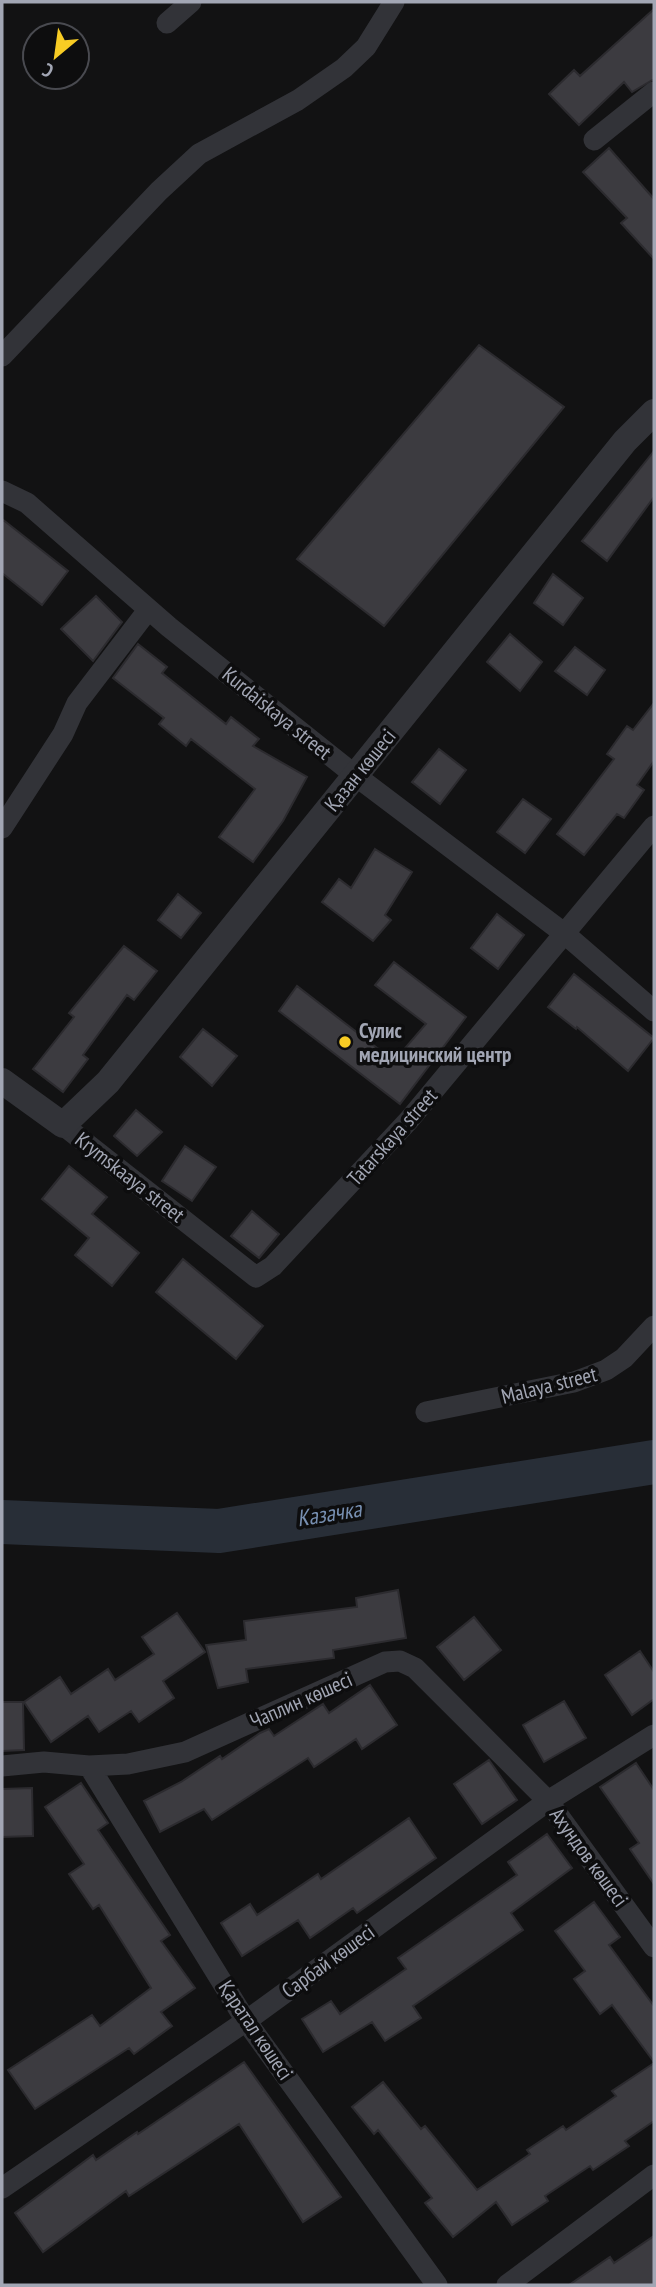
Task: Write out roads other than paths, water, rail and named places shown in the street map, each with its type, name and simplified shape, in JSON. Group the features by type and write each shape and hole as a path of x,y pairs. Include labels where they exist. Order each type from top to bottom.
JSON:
{"street":[{"path":"167,23 191,2"},
{"path":"2,356 159,191 199,154 298,100 344,68 366,47 394,2"},
{"path":"594,140 654,92"},
{"name":"Қазан көшесі","path":"64,1125 108,1082 625,441 654,412"},
{"name":"Kurdaiskaya street","path":"2,491 27,503 148,610 356,776 565,934 654,1011"},
{"path":"2,828 63,734 77,703 148,610"},
{"name":"Tatarskaya street","path":"256,1277 273,1266 409,1120 654,826"},
{"name":"Krymskaaya street","path":"2,1081 64,1125 256,1277"},
{"name":"Malaya street","path":"426,1412 574,1382 606,1370 624,1359 654,1326"},
{"name":"Чаплин көшесі","path":"2,1766 44,1762 89,1766 128,1764 185,1752 385,1662 400,1661 415,1668 548,1801"},
{"name":"Сарбай көшесі","path":"2,2188 246,2021 548,1801 654,1735"},
{"name":"Қаратал көшесі","path":"89,1766 246,2021 437,2285"},
{"name":"Ахундов көшесі","path":"548,1801 654,1947"},
{"path":"507,2285 654,2175"}],"waterway":[{"name":"Казачка","path":"2,1522 219,1531 654,1462"}],"place":[{"name":"Сулис медицинский центр","path":"345,1042"}]}
